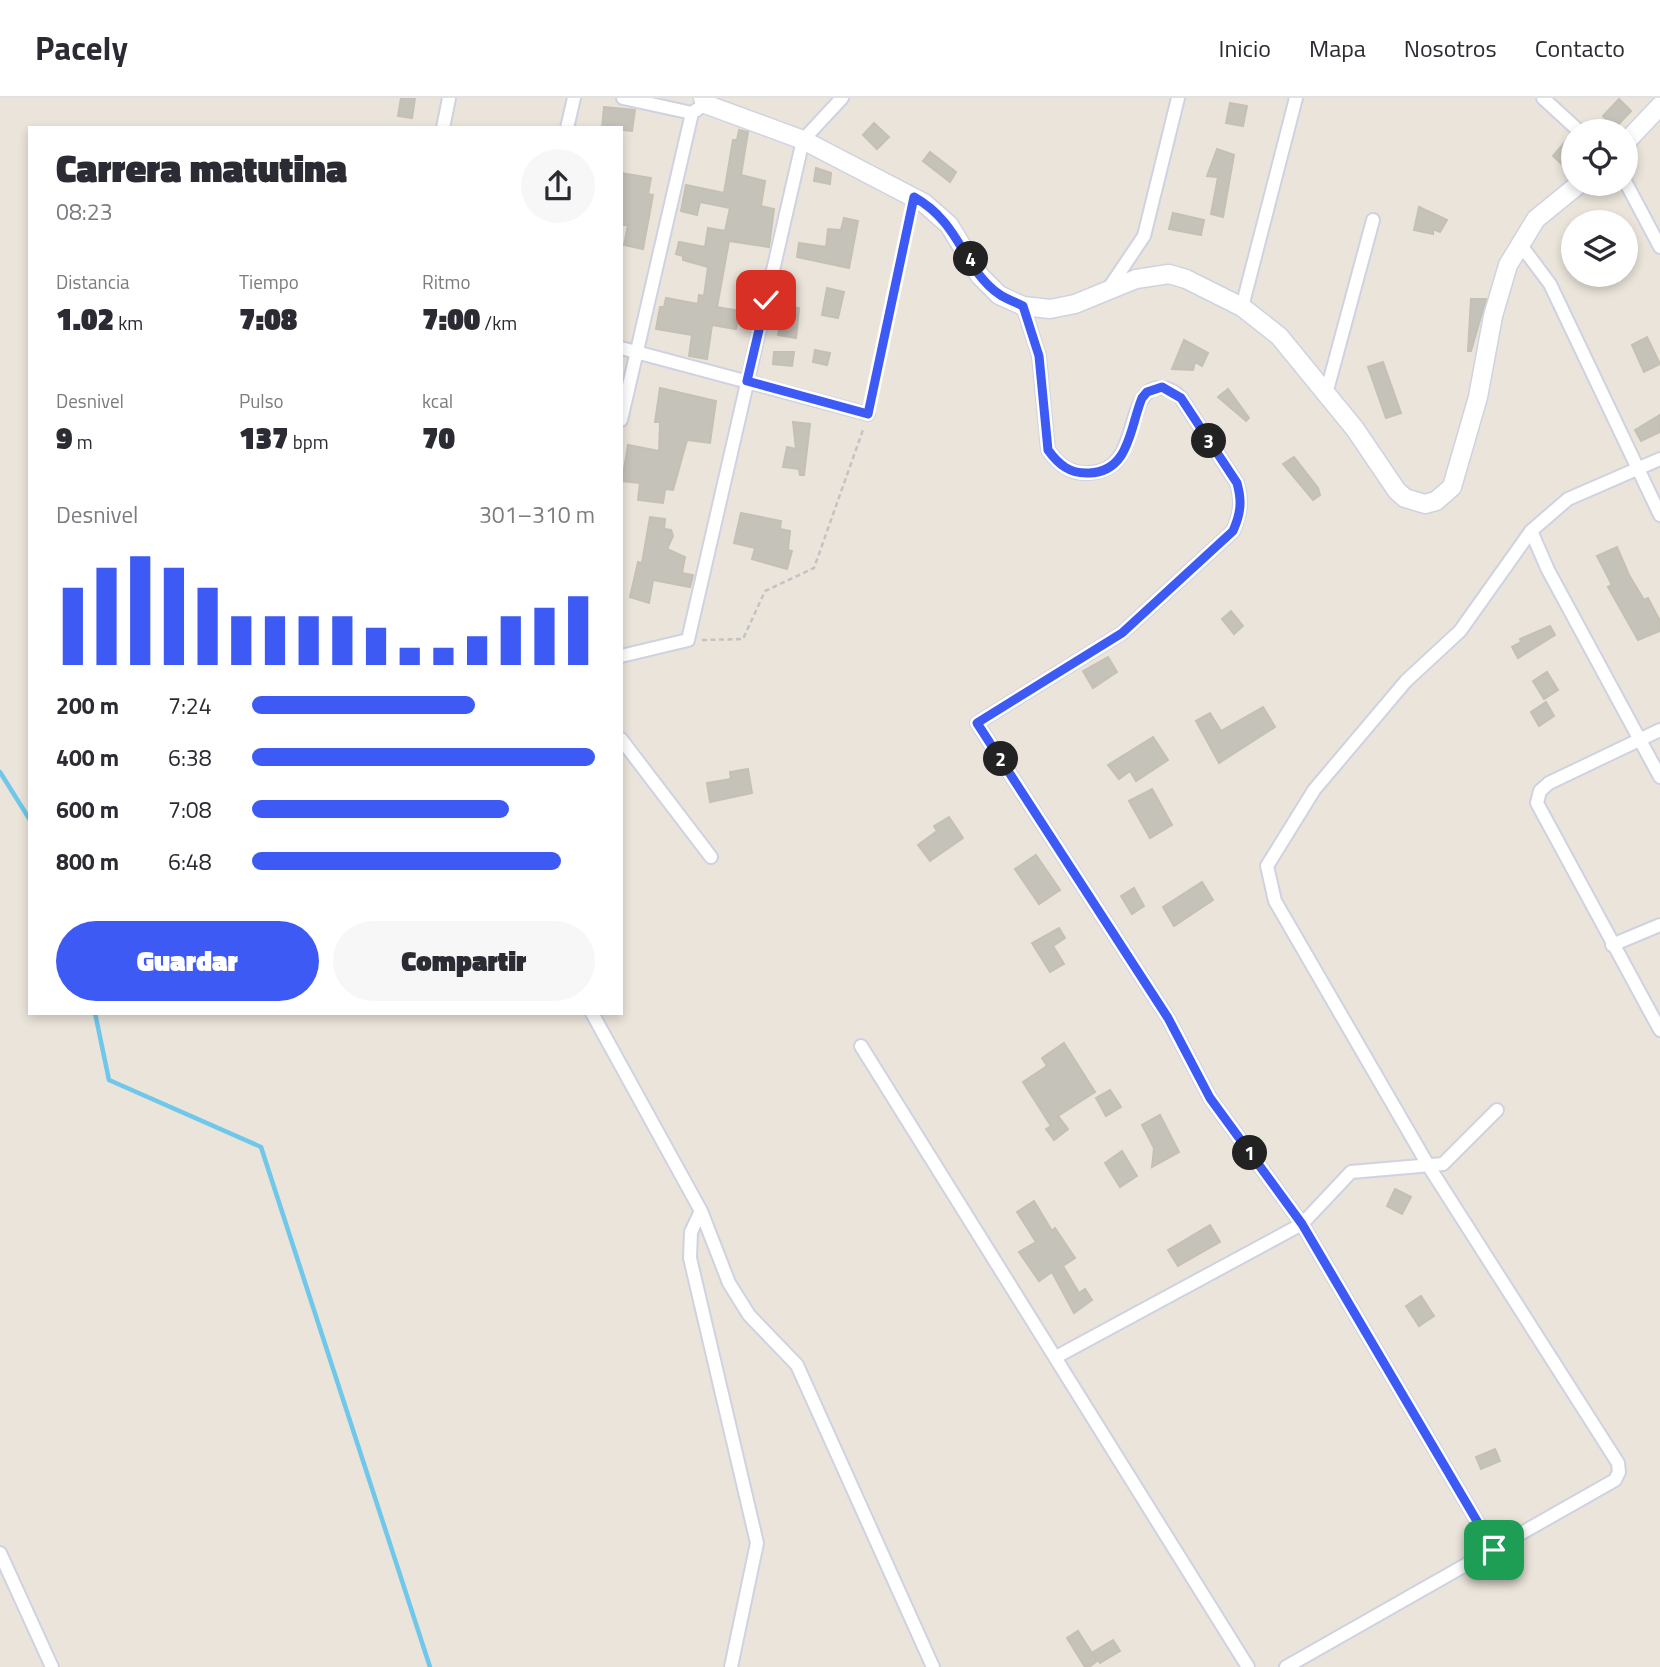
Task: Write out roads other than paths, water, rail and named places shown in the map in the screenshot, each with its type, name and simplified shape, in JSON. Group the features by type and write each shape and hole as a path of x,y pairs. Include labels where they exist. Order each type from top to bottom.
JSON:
{"street":[{"path":"443,126 449,98"},
{"path":"567,126 574,98"},
{"path":"624,98 700,105 803,140 914,197 949,226 980,276 999,295 1023,306 1049,309 1075,304 1144,277 1169,274 1242,307 1279,336 1405,498 1425,504 1445,495 1455,477 1478,397 1493,316 1508,265 1536,219 1564,196"},
{"path":"623,656 688,640 803,140 842,98"},
{"path":"1106,291 1144,236 1178,98"},
{"path":"1242,307 1296,98"},
{"path":"1543,98 1566,119"},
{"path":"623,411 700,105"},
{"path":"1638,129 1660,106"},
{"path":"1633,196 1660,247"},
{"path":"1326,394 1373,220"},
{"path":"1520,244 1550,284 1660,515"},
{"path":"1023,306 1039,356 1048,450 1056,461 1081,474 1108,468 1126,447 1142,398 1154,389 1169,388 1181,398 1237,483 1242,499 1240,516 1233,531 1122,633 977,723 1168,1018 1210,1098 1302,1224 1494,1550"},
{"path":"623,349 868,414"},
{"path":"1286,1667 1615,1480 1619,1472 1618,1463 1428,1165 1275,901 1267,866 1314,790 1406,681 1460,631 1531,531 1568,499 1660,459"},
{"path":"1531,531 1548,570 1660,777"},
{"path":"1660,730 1549,783 1537,797 1538,809 1660,1030"},
{"path":"623,741 711,858"},
{"path":"1612,945 1660,925"},
{"path":"594,1015 701,1211 729,1283 748,1315 797,1366 933,1667"},
{"path":"861,1046 1248,1667"},
{"path":"1056,1357 1302,1224 1351,1172 1443,1164 1497,1110"},
{"path":"701,1211 691,1232 690,1258 757,1544 731,1667"},
{"path":"0,1553 51,1667"}],"waterway":[{"path":"0,772 28,817"},
{"path":"95,1015 109,1080 261,1147 430,1667"}]}
